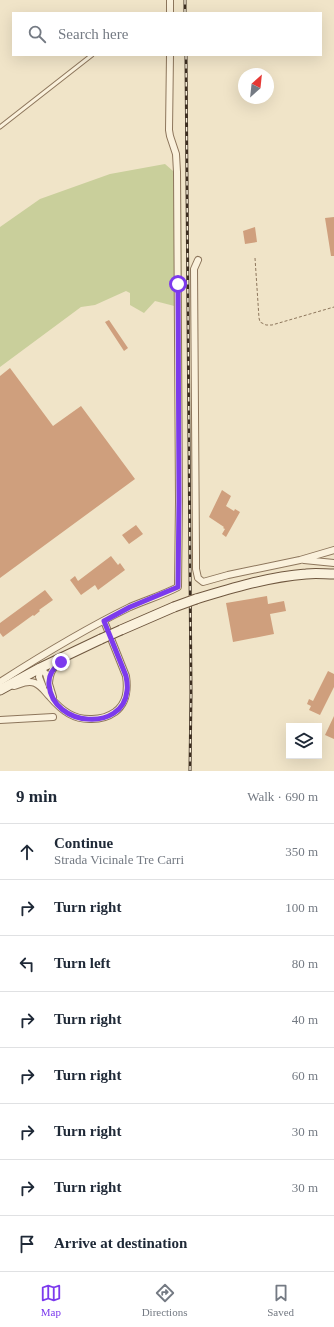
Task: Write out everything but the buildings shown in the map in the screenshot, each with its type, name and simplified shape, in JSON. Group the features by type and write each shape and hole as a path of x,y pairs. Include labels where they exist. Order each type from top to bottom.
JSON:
{"main road":[{"path":"308,574 317,570 334,569"},
{"path":"0,690 40,668 88,645 174,607 196,599 251,583 275,578 308,574 334,574"}],"street":[{"path":"169,12 170,0"},
{"path":"0,682 48,652 130,607 178,587 177,172 176,154 170,136 170,56"},
{"path":"198,260 194,269 196,569 198,578 203,582 300,560 334,550"},
{"path":"300,560 334,563"},
{"path":"0,690 28,682 37,684 66,713 76,717 94,719 107,717 113,714 124,701 128,690 126,676 104,621"},
{"path":"49,683 50,673 55,666 81,652 88,645"},
{"path":"40,668 46,674 51,693 56,704"},
{"path":"40,668 39,677 46,692"},
{"path":"0,720 53,717"}],"lane":[{"path":"0,127 91,56"}],"path":[{"path":"255,258 260,322 272,325 334,307"}],"green space":[{"path":"165,164 173,171 181,171 182,308 155,301 144,313 130,305 130,293 126,291 95,305 81,307 0,367 0,227 40,199 110,174"}],"railway":[{"path":"185,0 185,12"},
{"path":"186,56 191,694 190,771"}],"route":[{"path":"61,662 55,666 50,673 49,687 56,704 61,709 70,715 81,719 100,719 113,714 121,706 128,690 126,676 104,621 130,607 178,587 178,284"}]}
